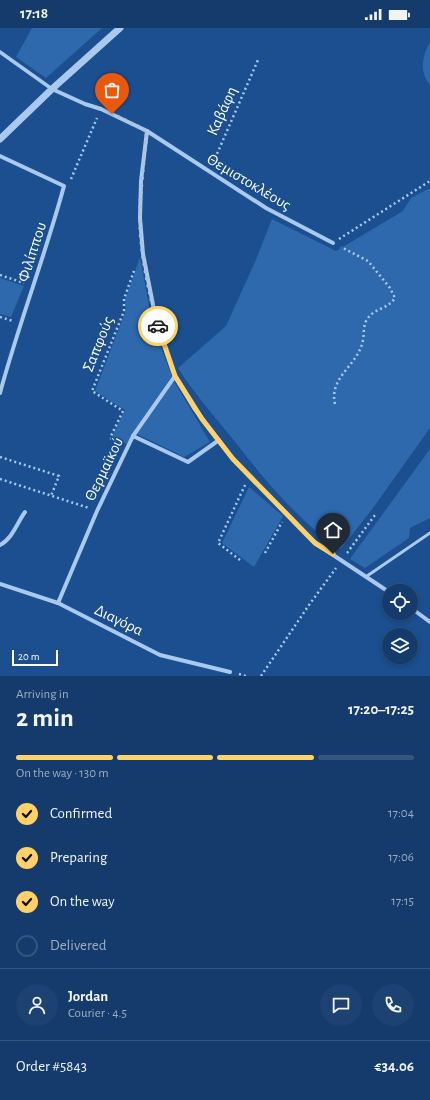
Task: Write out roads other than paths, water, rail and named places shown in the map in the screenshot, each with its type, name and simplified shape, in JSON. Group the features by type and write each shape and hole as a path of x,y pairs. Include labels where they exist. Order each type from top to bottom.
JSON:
{"street":[{"path":"0,139 52,89 120,28"},
{"path":"0,52 52,89"},
{"name":"Θεμιστοκλέους","path":"52,89 85,104 101,109 147,131 266,208 333,243"},
{"path":"147,131 141,181 140,218 143,248 157,325 175,376 194,408 219,440 250,476 315,543 382,587"},
{"name":"Φιλίππου","path":"0,156 64,186 34,286 20,323 0,393"},
{"path":"133,436 175,376"},
{"name":"Θερμαϊκού","path":"58,603 97,511 133,436 188,462 219,440"},
{"path":"0,545 6,542 25,512"},
{"name":"Διαγόρα","path":"0,584 58,603 160,655 230,672"},
{"path":"418,613 430,622"}],"lane":[{"path":"367,576 430,533"}]}
